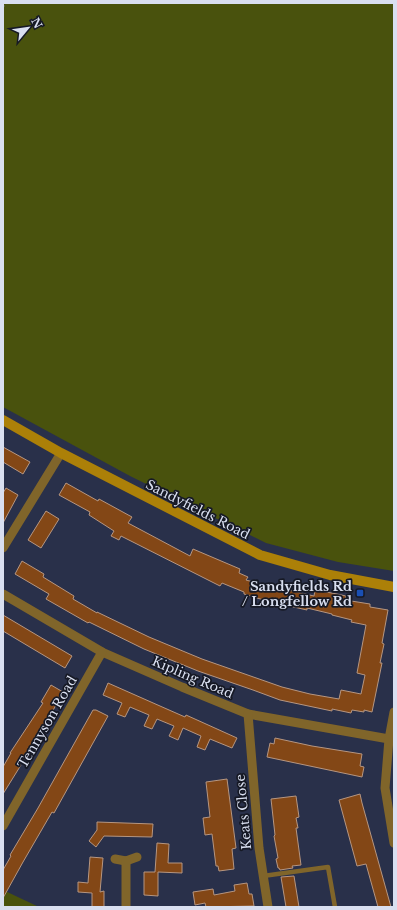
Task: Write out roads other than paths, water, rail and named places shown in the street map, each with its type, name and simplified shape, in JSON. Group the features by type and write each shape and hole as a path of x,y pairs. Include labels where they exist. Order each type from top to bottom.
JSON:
{"street":[{"name":"Sandyfields Road","path":"3,420 62,453 260,555 330,575 394,587"},
{"path":"3,548 62,453"},
{"name":"Kipling Road","path":"3,594 102,652 182,688 248,714 389,739"},
{"name":"Tennyson Road","path":"3,826 102,652"},
{"path":"394,712 389,739 385,788 394,843"},
{"name":"Keats Close","path":"248,714 259,848 268,907"},
{"path":"115,859 126,861 137,857"},
{"path":"126,861 126,907"}],"lane":[{"path":"263,876 328,867 335,907"}],"place":[{"name":"Sandyfields Rd / Longfellow Rd","path":"360,593"}]}
